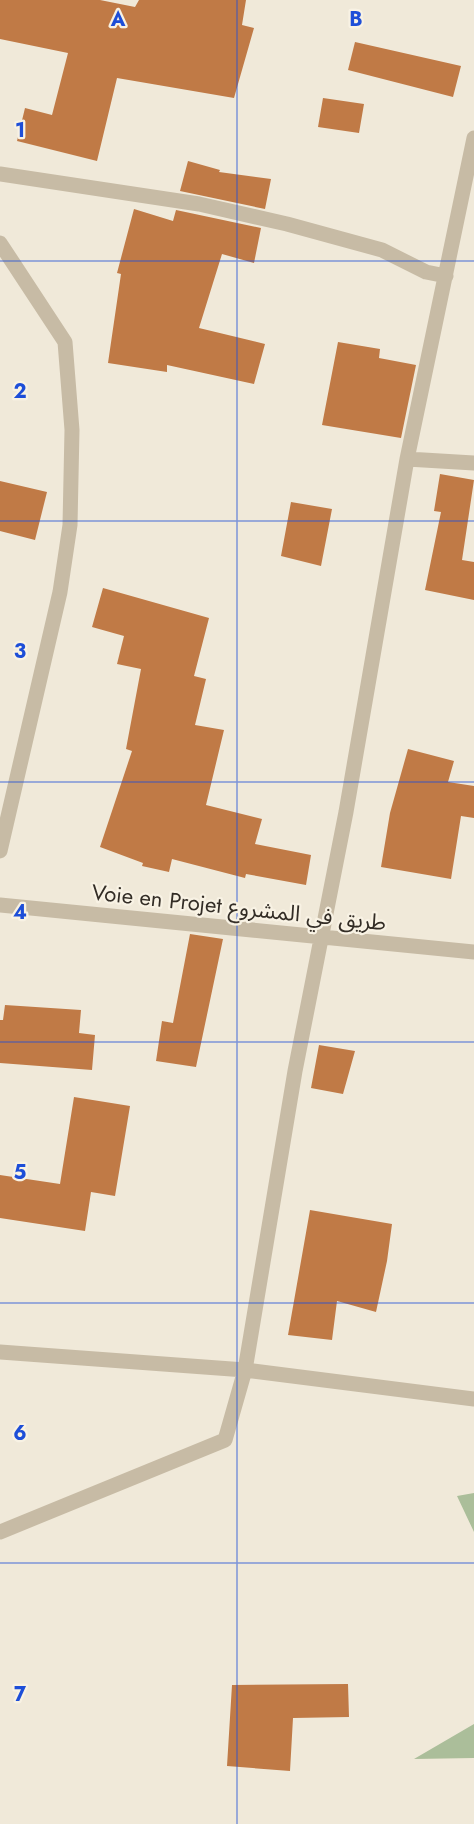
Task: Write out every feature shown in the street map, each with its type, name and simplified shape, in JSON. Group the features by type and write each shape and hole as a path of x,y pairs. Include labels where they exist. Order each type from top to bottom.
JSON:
{"street":[{"path":"0,1533 225,1440 244,1370 293,1083 346,812 406,459 474,138"},
{"path":"0,174 199,204 287,224 382,250 426,272 446,276"},
{"path":"0,243 65,342 72,430 70,525 60,592 0,852"},
{"path":"406,459 474,463"},
{"name":"Voie en Projet طريق في المشروع","path":"0,905 321,939 474,952"},
{"path":"0,1352 244,1370 474,1399"}],"green space":[{"path":"474,1493 474,1532 457,1496"},
{"path":"474,1724 474,1758 414,1759"}],"building":[{"path":"0,0 100,0 135,7 139,0 246,0 242,25 254,28 234,98 117,78 97,161 17,141 25,108 52,115 68,53 0,39"},
{"path":"355,42 461,66 453,97 348,70"},
{"path":"323,98 364,104 359,133 318,127"},
{"path":"188,161 220,170 219,172 271,179 265,209 180,191"},
{"path":"134,209 173,221 176,210 261,228 254,263 222,254 199,328 265,344 254,384 167,365 167,372 108,363 121,274 117,273"},
{"path":"338,342 380,349 379,358 416,365 401,438 322,425"},
{"path":"440,474 474,480 462,560 474,562 474,600 425,590 441,512 434,511"},
{"path":"0,481 47,492 35,540 0,531"},
{"path":"291,502 332,509 321,566 281,556"},
{"path":"103,588 209,618 194,676 206,679 195,725 224,730 206,805 262,819 255,844 311,855 306,885 246,874 245,878 172,859 169,872 142,866 143,863 100,847 132,751 126,749 141,669 117,664 124,636 92,627"},
{"path":"408,749 454,761 448,782 474,786 474,818 461,816 451,879 381,867 390,813"},
{"path":"190,934 223,939 196,1067 156,1061 162,1021 173,1023"},
{"path":"5,1005 81,1010 79,1033 95,1035 92,1070 0,1063 0,1020 3,1020"},
{"path":"319,1045 355,1051 343,1094 311,1088"},
{"path":"74,1097 130,1106 115,1196 91,1192 85,1231 0,1218 0,1175 60,1184"},
{"path":"310,1210 392,1224 376,1312 337,1301 332,1340 288,1335"},
{"path":"348,1684 349,1717 293,1718 290,1771 227,1766 232,1685"}]}
